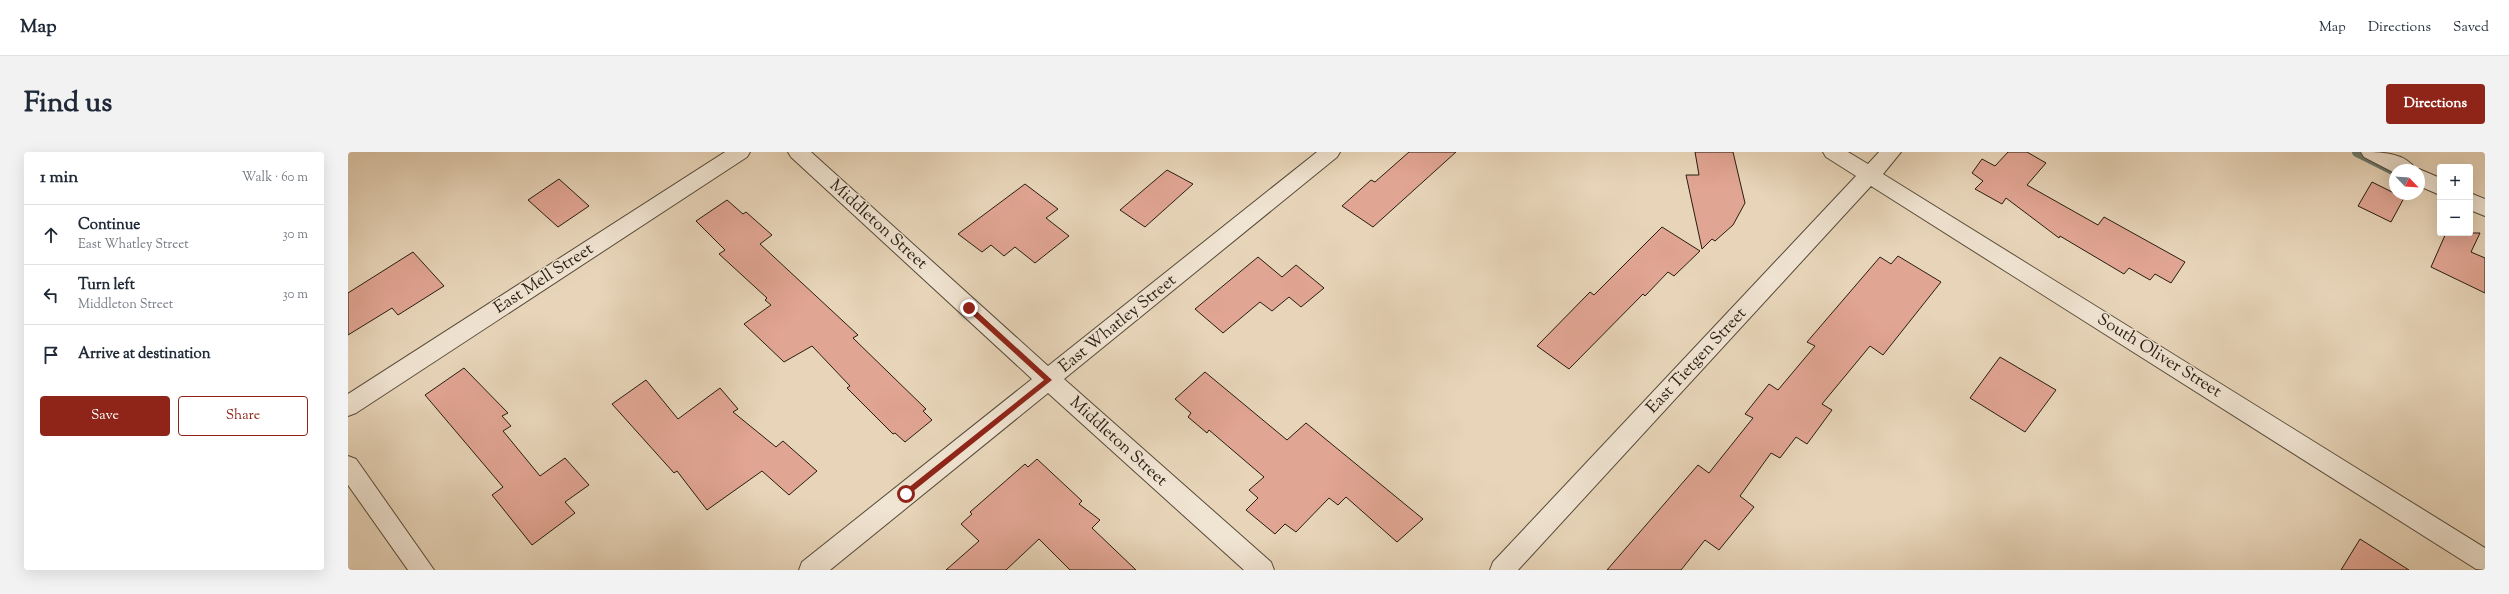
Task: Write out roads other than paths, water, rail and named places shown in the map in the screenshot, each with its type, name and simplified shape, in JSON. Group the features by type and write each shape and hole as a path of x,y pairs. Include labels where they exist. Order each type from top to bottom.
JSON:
{"street":[{"name":"East Mell Street","path":"348,406 740,152"},
{"name":"Middleton Street","path":"798,152 1049,380 1262,570"},
{"name":"East Whatley Street","path":"811,570 1049,380 1330,152"},
{"name":"South Oliver Street","path":"1833,152 1871,174 2485,561"},
{"name":"East Tietgen Street","path":"1502,570 1890,152"},
{"path":"2371,152 2394,164"},
{"path":"2425,180 2437,186"},
{"path":"2473,202 2485,208"},
{"path":"348,466 422,570"}],"waterway":[{"path":"2357,152 2389,168"}]}
